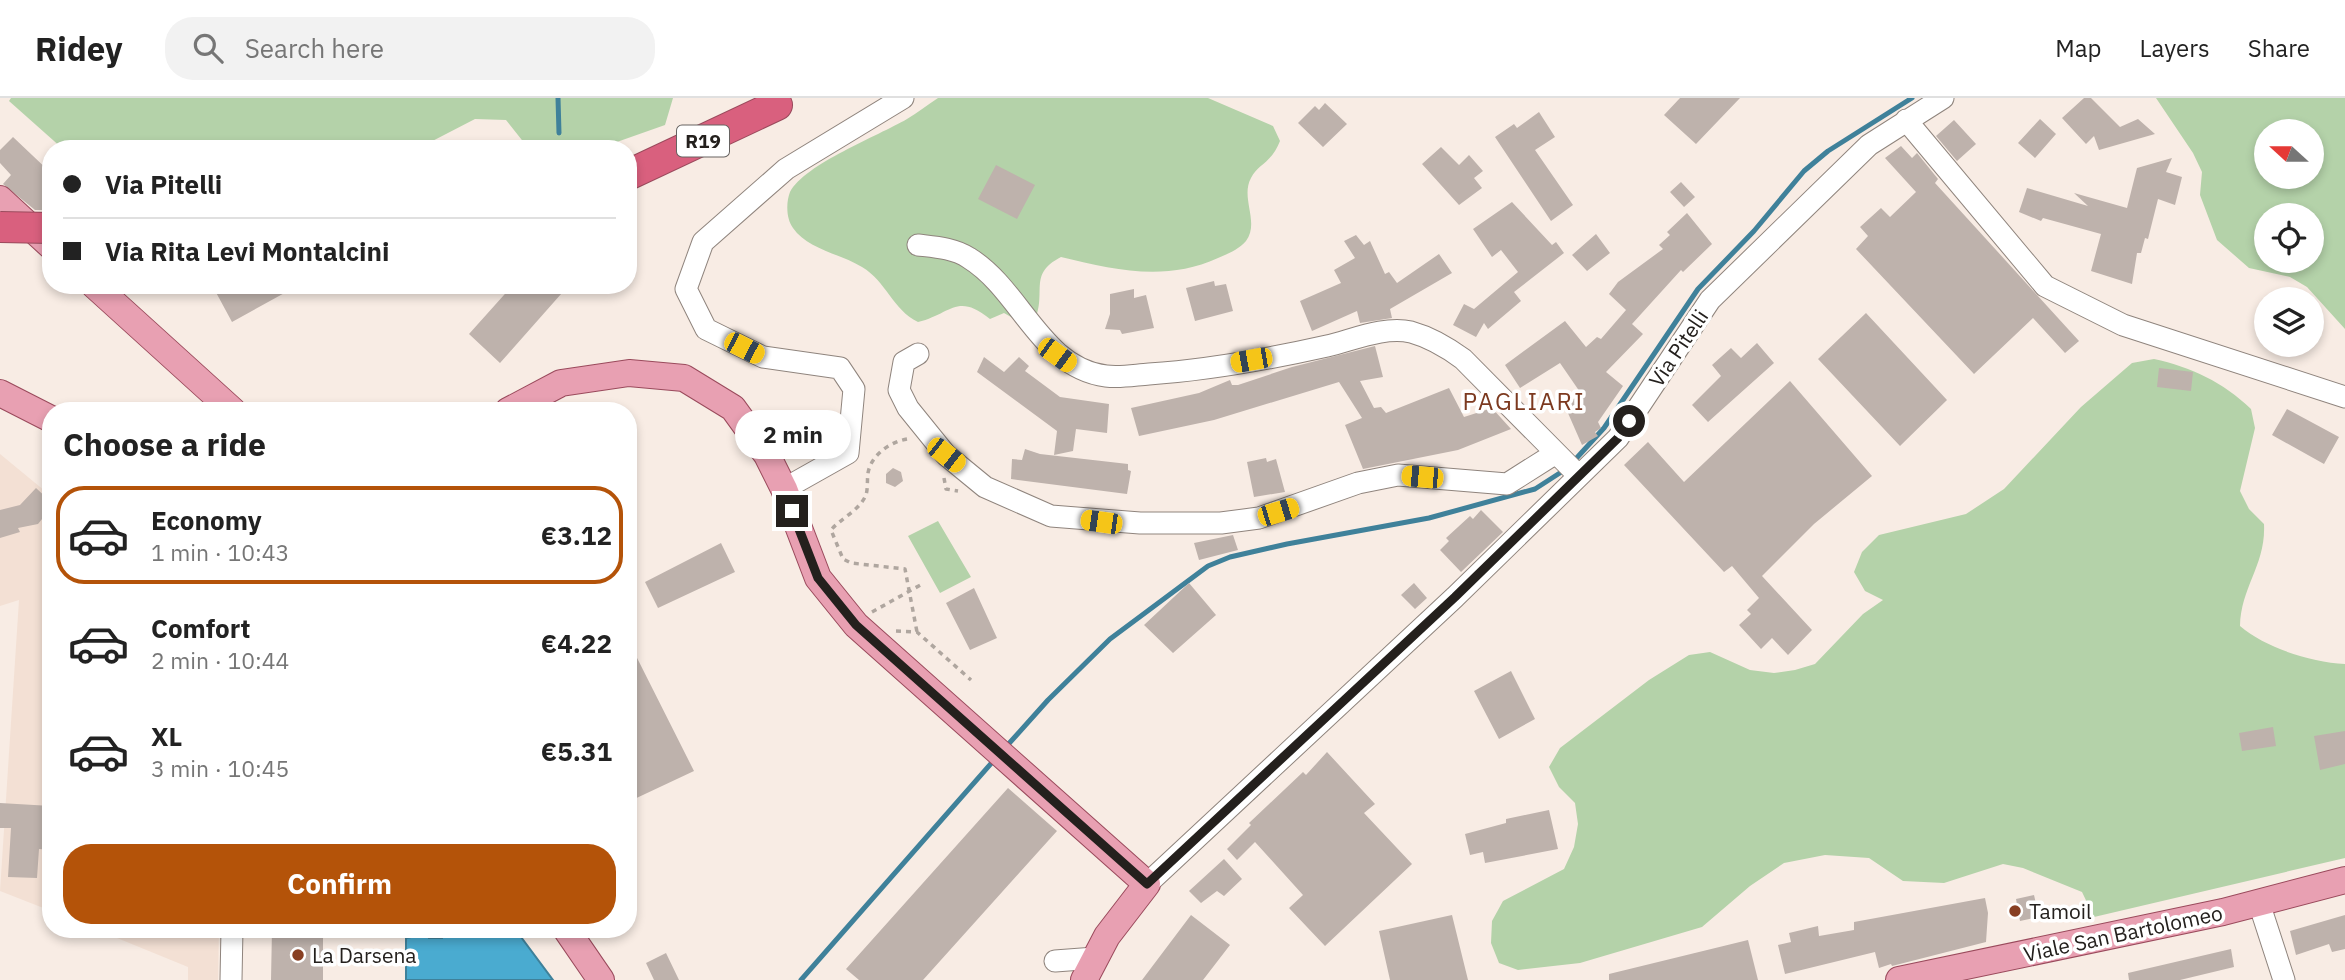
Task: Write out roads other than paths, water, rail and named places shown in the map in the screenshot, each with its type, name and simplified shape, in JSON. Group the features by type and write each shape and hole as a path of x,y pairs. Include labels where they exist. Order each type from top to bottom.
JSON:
{"highway":[{"name":"R19","path":"637,171 777,105"},
{"path":"0,227 42,228"}],"main road":[{"path":"0,200 42,238"},
{"path":"104,294 223,402"},
{"path":"525,402 561,383 629,373 684,378 733,408 767,455 784,489 818,578 856,625 1147,884"},
{"path":"0,393 42,414"},
{"name":"Viale San Bartolomeo","path":"1899,980 2259,903 2345,880"},
{"name":"Via Pitelli","path":"1090,969 1107,936 1147,884"},
{"path":"572,938 601,980"}],"street":[{"path":"784,489 848,453 854,389 840,368 763,357 706,329 686,289 703,242 786,169 903,98"},
{"name":"Via Pitelli","path":"1147,884 1455,597 1618,438 1710,300 1869,145 1943,98"},
{"path":"1906,120 2045,286 2123,325 2345,397"},
{"path":"918,245 942,247 968,257 987,272 1045,337 1057,355 1077,369 1108,377 1191,371 1328,346 1371,334 1410,332 1445,346 1463,359 1578,475"},
{"path":"918,354 904,362 899,390 922,428 946,455 985,487 1051,516 1140,523 1221,523 1259,518 1358,483 1398,474 1507,484 1558,455"},
{"path":"2259,903 2284,980"},
{"path":"231,980 232,938"},
{"path":"1055,961 1090,969"}],"water":[{"path":"406,938 522,938 553,980 406,980"}],"waterway":[{"path":"558,98 559,133"},
{"path":"1573,462 1604,428 1698,289 1754,231 1804,171 1828,151 1912,98"},
{"path":"1004,749 1048,700 1110,639 1208,566 1230,557 1287,544 1429,518 1535,489 1566,469"},
{"path":"801,980 995,759"}],"place":[{"name":"Tamoil","path":"2015,911"},
{"name":"La Darsena","path":"298,955"}],"district":[{"name":"PAGLIARI","path":"1524,401"}]}
